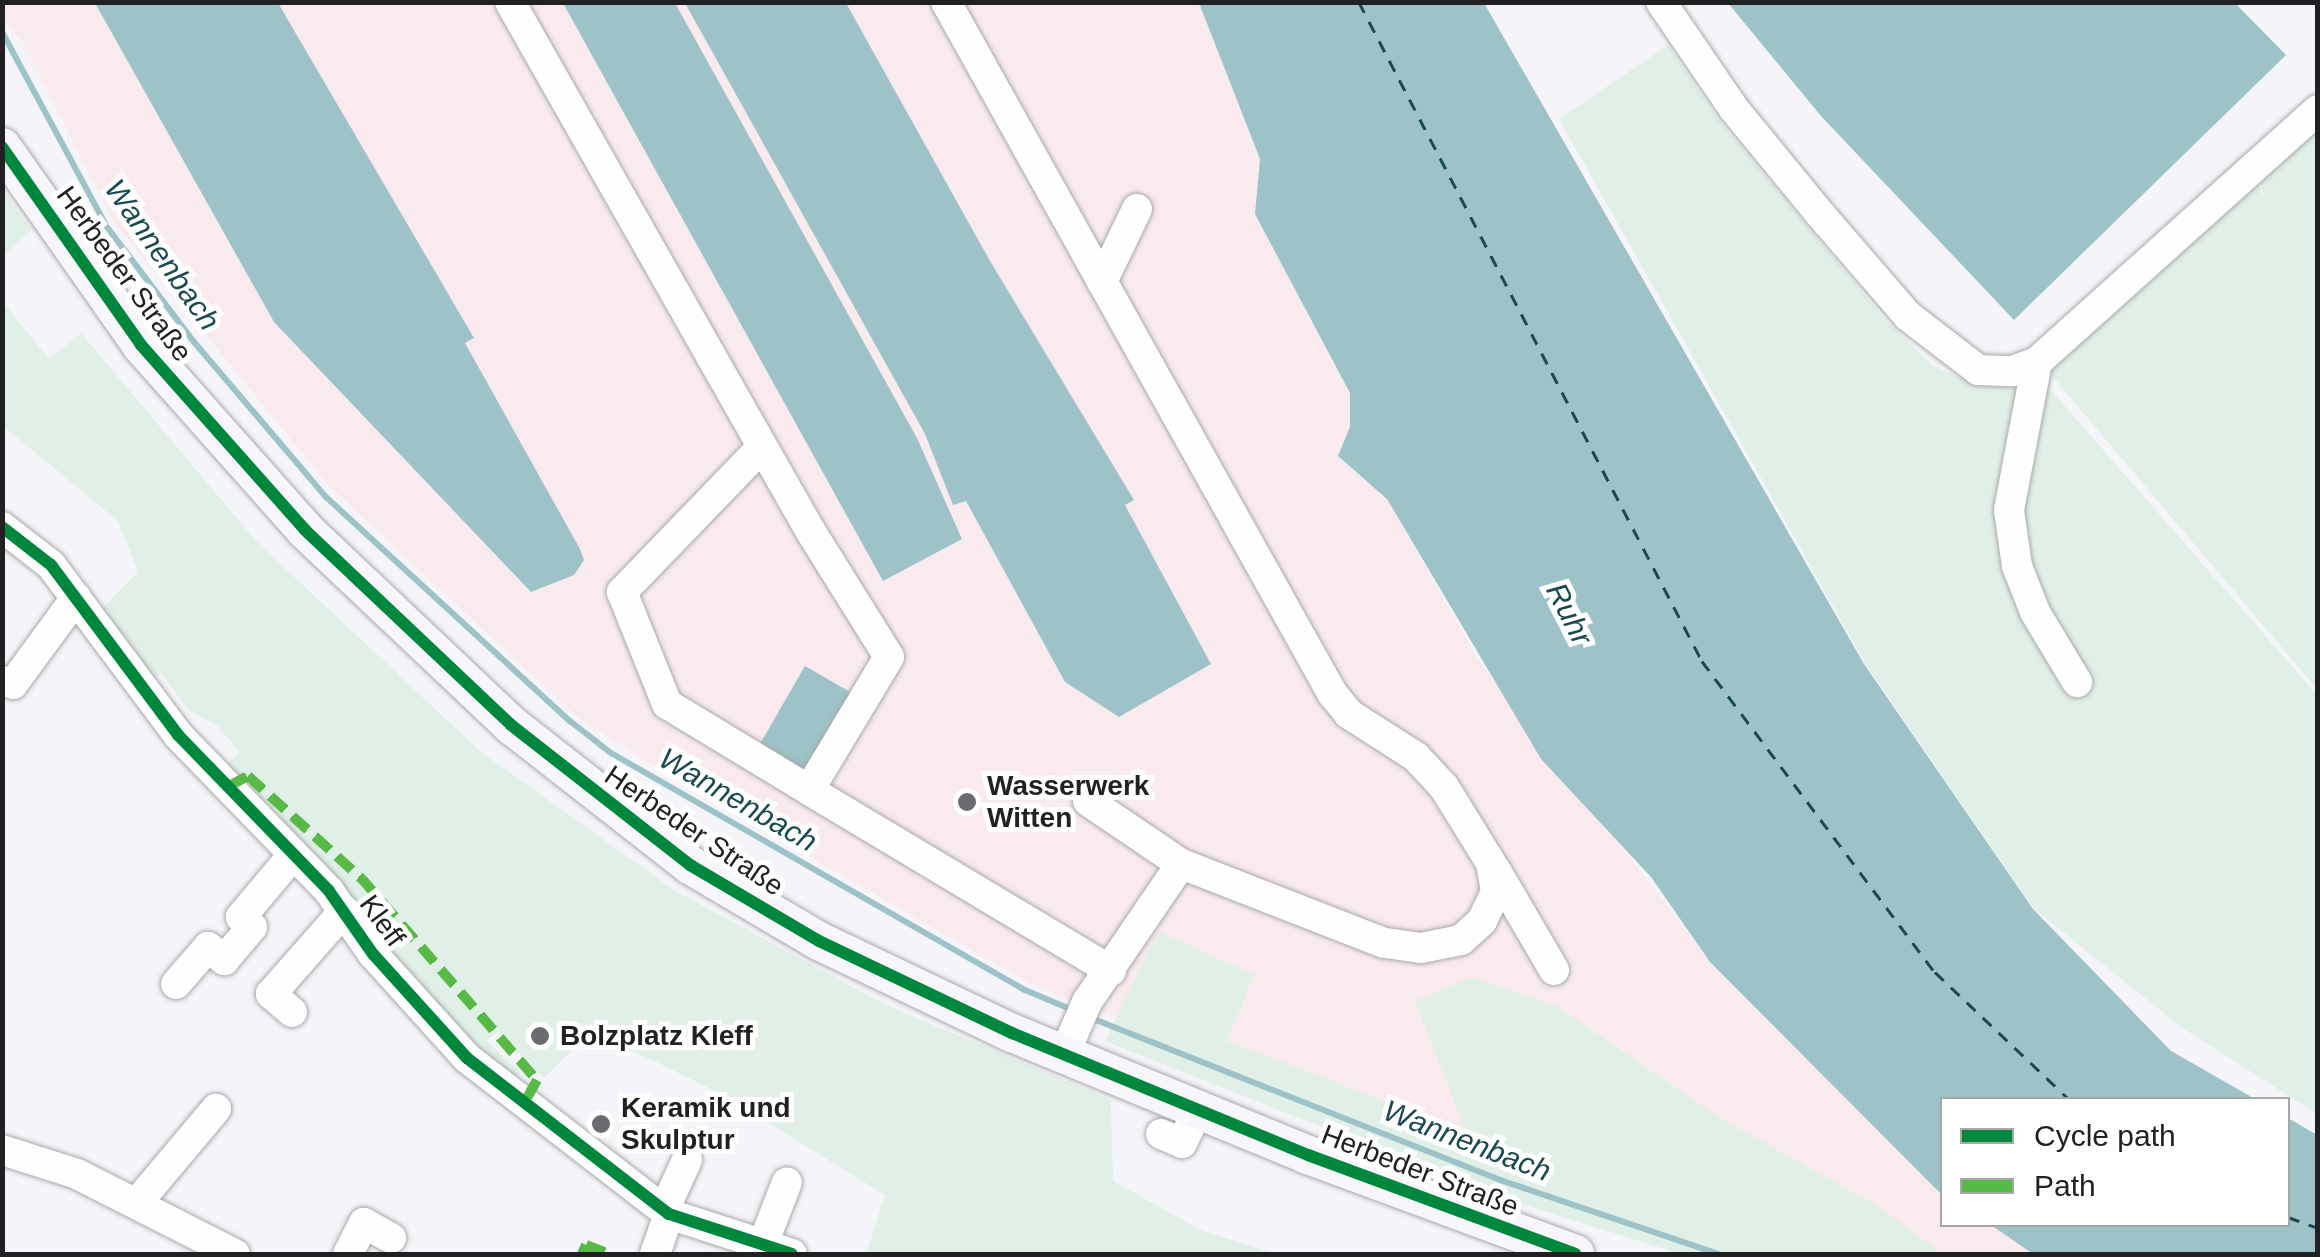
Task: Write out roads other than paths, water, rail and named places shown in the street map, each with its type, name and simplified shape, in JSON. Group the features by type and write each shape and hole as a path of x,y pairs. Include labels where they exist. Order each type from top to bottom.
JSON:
{"main road":[{"name":"Herbeder Straße","path":"2,147 108,301 208,425 305,530 511,726 632,824 746,900 901,982 1198,1110 1575,1254"}],"street":[{"path":"510,2 762,447 889,657 809,790"},
{"path":"946,2 1332,692 1349,714 1416,757 1444,787 1554,970"},
{"path":"1661,2 1734,109 1937,344 1978,370 2012,371 2037,362 2318,110"},
{"path":"1102,282 1136,209"},
{"path":"2037,362 2009,510 2017,566 2035,612 2077,682"},
{"path":"762,447 622,592 667,704 1111,971"},
{"name":"Kleff","path":"2,527 32,546 76,598 178,735 344,910 373,954 466,1058 667,1211 792,1254"},
{"path":"9,680 13,684 76,598"},
{"path":"1088,801 1181,864 1384,943 1420,948 1460,940 1482,920 1496,892 1492,864"},
{"path":"176,984 208,946 224,960 252,927 241,917 293,855"},
{"path":"1064,1055 1084,1010 1181,864"},
{"path":"292,1012 271,994 344,910"},
{"path":"136,1203 216,1110"},
{"path":"1161,1134 1182,1143 1198,1110"},
{"path":"2,1150 78,1174 235,1254"},
{"path":"655,1254 687,1160"},
{"path":"763,1244 787,1182"},
{"path":"348,1254 365,1223"}],"water":[{"path":"95,3 278,3 474,338 465,343 580,549 584,560 574,575 531,592 274,322"},
{"path":"563,3 675,3 917,438 962,539 883,581"},
{"path":"685,3 846,3 990,261 1134,500 1125,505 1211,664 1119,717 1065,682 966,501 953,505 925,434"},
{"name":"Ruhr","path":"1199,3 1484,3 1864,664 2033,909 2171,1051 2252,1097 1940,1097 1940,1193 1710,962 1651,877 1541,759 1387,499 1338,456 1350,427 1350,393 1255,214 1260,159"},
{"path":"1728,3 2235,3 2286,55 2014,320 1821,116"},
{"path":"805,666 853,694 808,773 760,745"},
{"path":"2290,1119 2317,1135 2317,1254 2033,1254 1994,1227 2290,1227"}],"waterway":[{"name":"Wannenbach","path":"2,32 107,227 194,342 326,497 570,721 611,753 1025,990 1075,1011"},
{"name":"Wannenbach","path":"1091,1018 1503,1181 1719,1254"}],"place":[{"name":"Wasserwerk Witten","path":"967,802"},
{"name":"Bolzplatz Kleff","path":"540,1036"},
{"name":"Keramik und Skulptur","path":"601,1124"}]}
